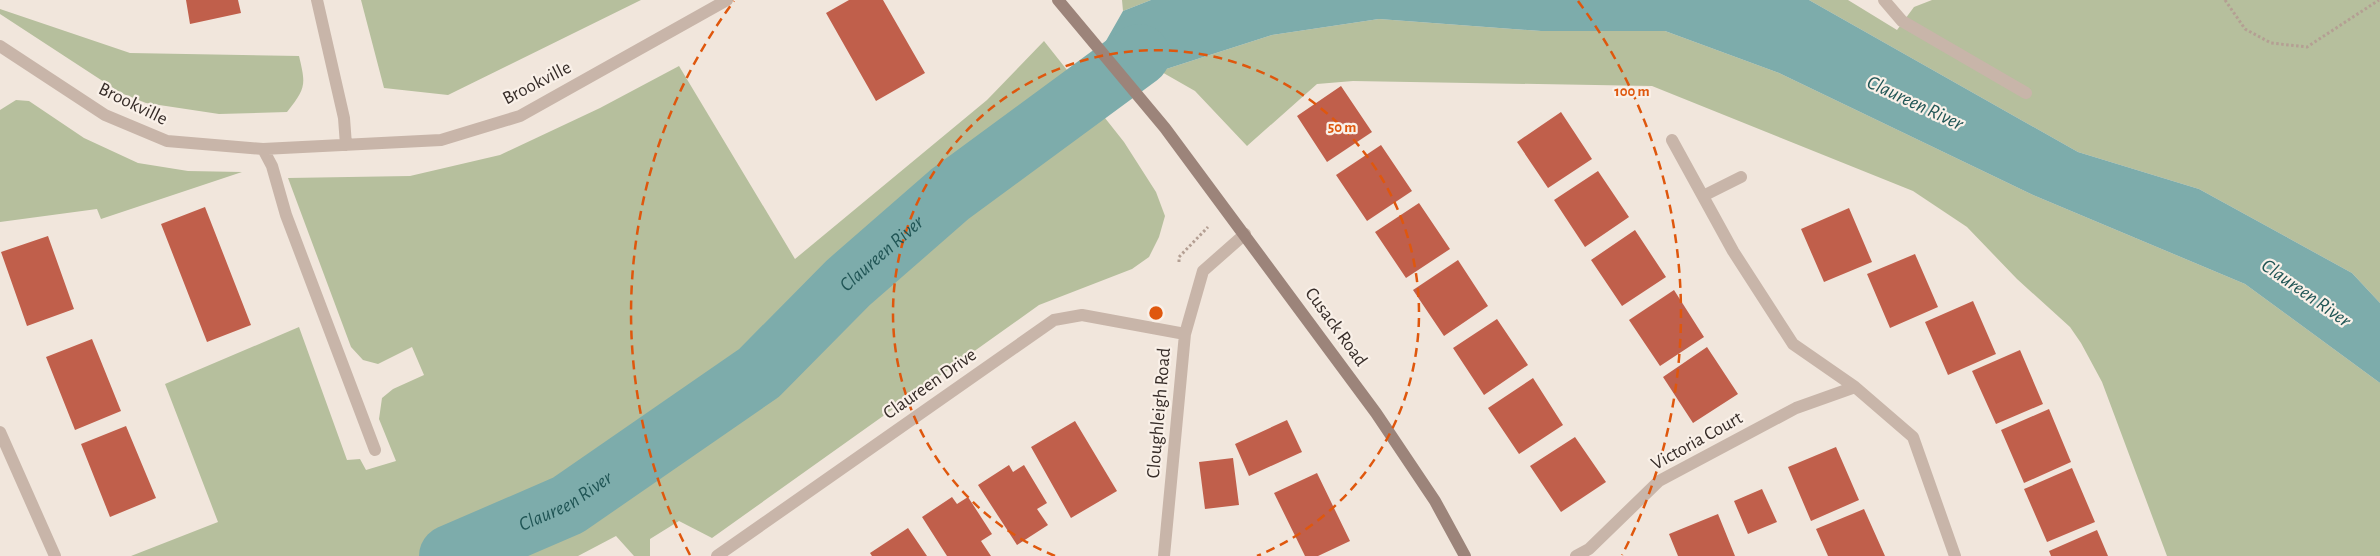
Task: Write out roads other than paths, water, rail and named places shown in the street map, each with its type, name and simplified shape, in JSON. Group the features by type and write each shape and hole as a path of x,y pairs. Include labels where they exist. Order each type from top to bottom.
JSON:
{"main road":[{"name":"Cusack Road","path":"1058,0 1165,128 1245,234 1376,413 1435,501 1465,556"}],"street":[{"path":"317,0 344,118 346,146"},
{"name":"Brookville","path":"1,48 105,115 167,141 263,148 346,146 442,140 520,116 728,0"},
{"path":"1884,0 1902,20 2026,93"},
{"path":"1672,140 1733,251 1793,344 1854,387 1913,437 1955,556"},
{"path":"263,148 272,166 286,215 375,450"},
{"path":"1703,196 1741,177"},
{"name":"Cloughleigh Road","path":"1164,556 1185,334 1203,271 1245,234"},
{"name":"Claureen Drive","path":"717,556 1054,320 1082,315 1185,334"},
{"name":"Victoria Court","path":"1576,556 1589,549 1659,481 1796,408 1854,387"},
{"path":"0,432 55,556"}],"water":[{"path":"1151,0 1809,0 2078,152 2199,189 2352,273 2380,303 2380,383 2245,284 2033,195 1779,73 1665,31 1541,31 1379,19 1272,35 1160,71 1070,104 1123,11"}],"waterway":[{"name":"Claureen River","path":"450,556 568,505 759,373 848,283 950,194 1139,55"}]}
